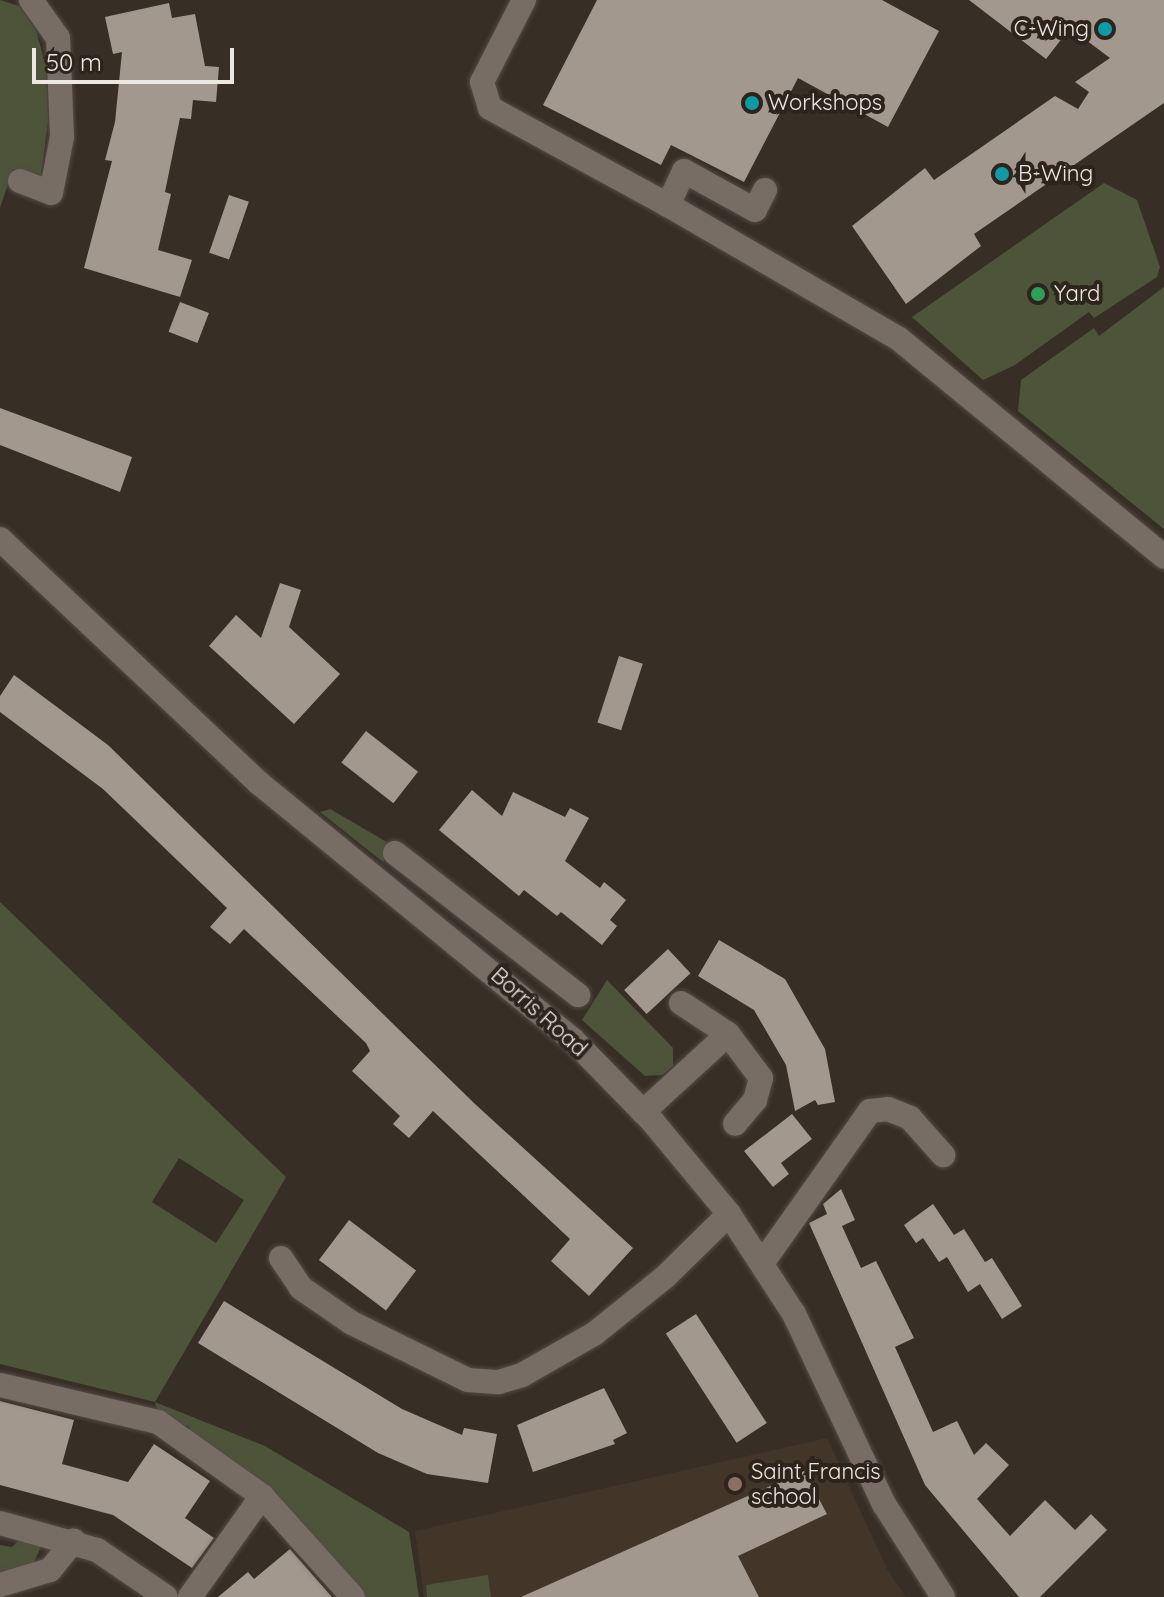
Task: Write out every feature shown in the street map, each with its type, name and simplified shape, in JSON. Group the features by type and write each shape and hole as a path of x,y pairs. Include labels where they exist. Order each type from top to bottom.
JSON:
{"street":[{"path":"20,181 51,193 62,137 58,38 31,0"},
{"path":"524,0 482,82 490,108 668,205 899,339 1164,557"},
{"path":"668,205 684,171 755,210 765,190"},
{"name":"Borris Road","path":"0,539 259,783 469,951 573,1040 643,1112 729,1214 763,1262 815,1353 884,1504 943,1597"},
{"path":"395,853 578,995"},
{"path":"469,951 490,926"},
{"path":"681,1003 728,1034 761,1078 755,1100 735,1124"},
{"path":"643,1112 728,1034"},
{"path":"763,1262 870,1111 888,1109 910,1118 943,1155"},
{"path":"281,1258 301,1288 352,1323 468,1380 499,1382 522,1375 594,1334 665,1277 729,1214"},
{"path":"0,1385 158,1422 262,1496 353,1597"},
{"path":"190,1597 262,1496"},
{"path":"0,1523 74,1540 166,1597"},
{"path":"0,1585 50,1570 74,1540"}],"shaded area":[{"name":"Saint Francis school","path":"827,1438 888,1571 906,1597 424,1597 415,1531"}],"green space":[{"path":"0,0 19,6 36,30 46,67 48,121 41,174 13,169 0,208"},
{"name":"Yard","path":"1104,183 1137,200 1160,267 1157,277 1094,318 1089,312 1015,365 983,380 912,317"},
{"name":"Yard","path":"1164,287 1164,529 1018,411 1021,380 1094,328 1099,336"},
{"path":"330,809 392,845 383,862 320,812"},
{"path":"0,902 286,1177 155,1402 0,1364","holes":["179,1158 244,1200 216,1243 152,1202"]},
{"path":"607,980 673,1048 673,1066 662,1075 645,1076 582,1020"},
{"path":"155,1402 265,1446 409,1532 419,1597 362,1597 195,1440 189,1427 158,1414"},
{"path":"20,1539 41,1547 33,1564 0,1574 0,1545 12,1547"},
{"path":"488,1575 491,1597 427,1597 426,1585"}],"building":[{"path":"597,0 882,0 939,31 888,127 798,78 744,182 671,145 661,165 543,105"},
{"name":"B-Wing","path":"969,0 1164,0 1164,103 974,234 981,246 906,304 852,226 925,168 934,180 1055,96 1078,109 1089,92 1075,82 1110,58 1070,28 1046,59"},
{"path":"169,3 172,18 195,14 205,66 219,67 216,102 193,100 191,119 180,118 165,192 171,194 158,250 192,260 180,297 84,268 112,161 105,160 115,122 122,52 113,54 105,17"},
{"path":"229,195 249,202 229,260 209,253"},
{"path":"180,302 209,313 197,343 169,332"},
{"path":"0,408 132,457 120,492 0,445"},
{"path":"280,583 301,590 289,627 340,674 294,724 209,646 236,615 261,638"},
{"path":"619,656 643,664 621,730 597,723"},
{"path":"14,675 108,745 475,1104 633,1248 589,1296 551,1261 570,1239 433,1111 409,1138 393,1124 400,1116 352,1071 370,1051 366,1043 244,929 230,944 210,927 227,908 103,789 0,712 0,696"},
{"path":"366,731 418,772 393,803 341,763"},
{"path":"472,790 502,816 513,792 565,817 570,808 589,818 565,861 600,888 604,882 626,900 610,920 617,926 602,945 561,912 557,916 524,890 519,896 439,830"},
{"path":"719,940 785,979 825,1049 835,1102 818,1105 815,1100 795,1111 786,1065 754,1010 698,976"},
{"path":"668,949 691,973 647,1014 624,990"},
{"path":"792,1114 812,1139 781,1163 789,1174 773,1187 744,1151"},
{"path":"841,1189 855,1220 842,1226 861,1268 876,1261 914,1338 895,1347 933,1432 957,1421 974,1455 986,1443 1009,1465 977,1499 1010,1536 1045,1500 1075,1530 1091,1514 1107,1530 1040,1597 1019,1597 925,1485 809,1223 827,1214 823,1204"},
{"path":"933,1204 954,1235 964,1229 985,1262 992,1258 1022,1306 1002,1319 980,1284 968,1292 947,1257 939,1262 923,1238 916,1243 904,1225"},
{"path":"349,1220 416,1271 386,1310 319,1260"},
{"path":"224,1301 402,1409 462,1435 464,1428 497,1434 488,1483 427,1474 378,1453 198,1343"},
{"path":"696,1314 767,1423 737,1443 666,1334"},
{"path":"604,1388 627,1433 613,1440 615,1444 533,1472 517,1425"},
{"path":"0,1401 74,1420 62,1464 128,1482 154,1444 210,1481 185,1518 214,1538 192,1568 113,1515 0,1485"},
{"path":"804,1471 827,1514 738,1556 759,1597 521,1597"},
{"path":"290,1549 332,1597 218,1597 248,1572 254,1579"}],"place":[{"name":"C-Wing","path":"1105,29"},
{"name":"Workshops","path":"752,103"},
{"name":"B-Wing","path":"1002,174"},
{"name":"Yard","path":"1038,294"},
{"name":"Saint Francis school","path":"735,1484"}]}
